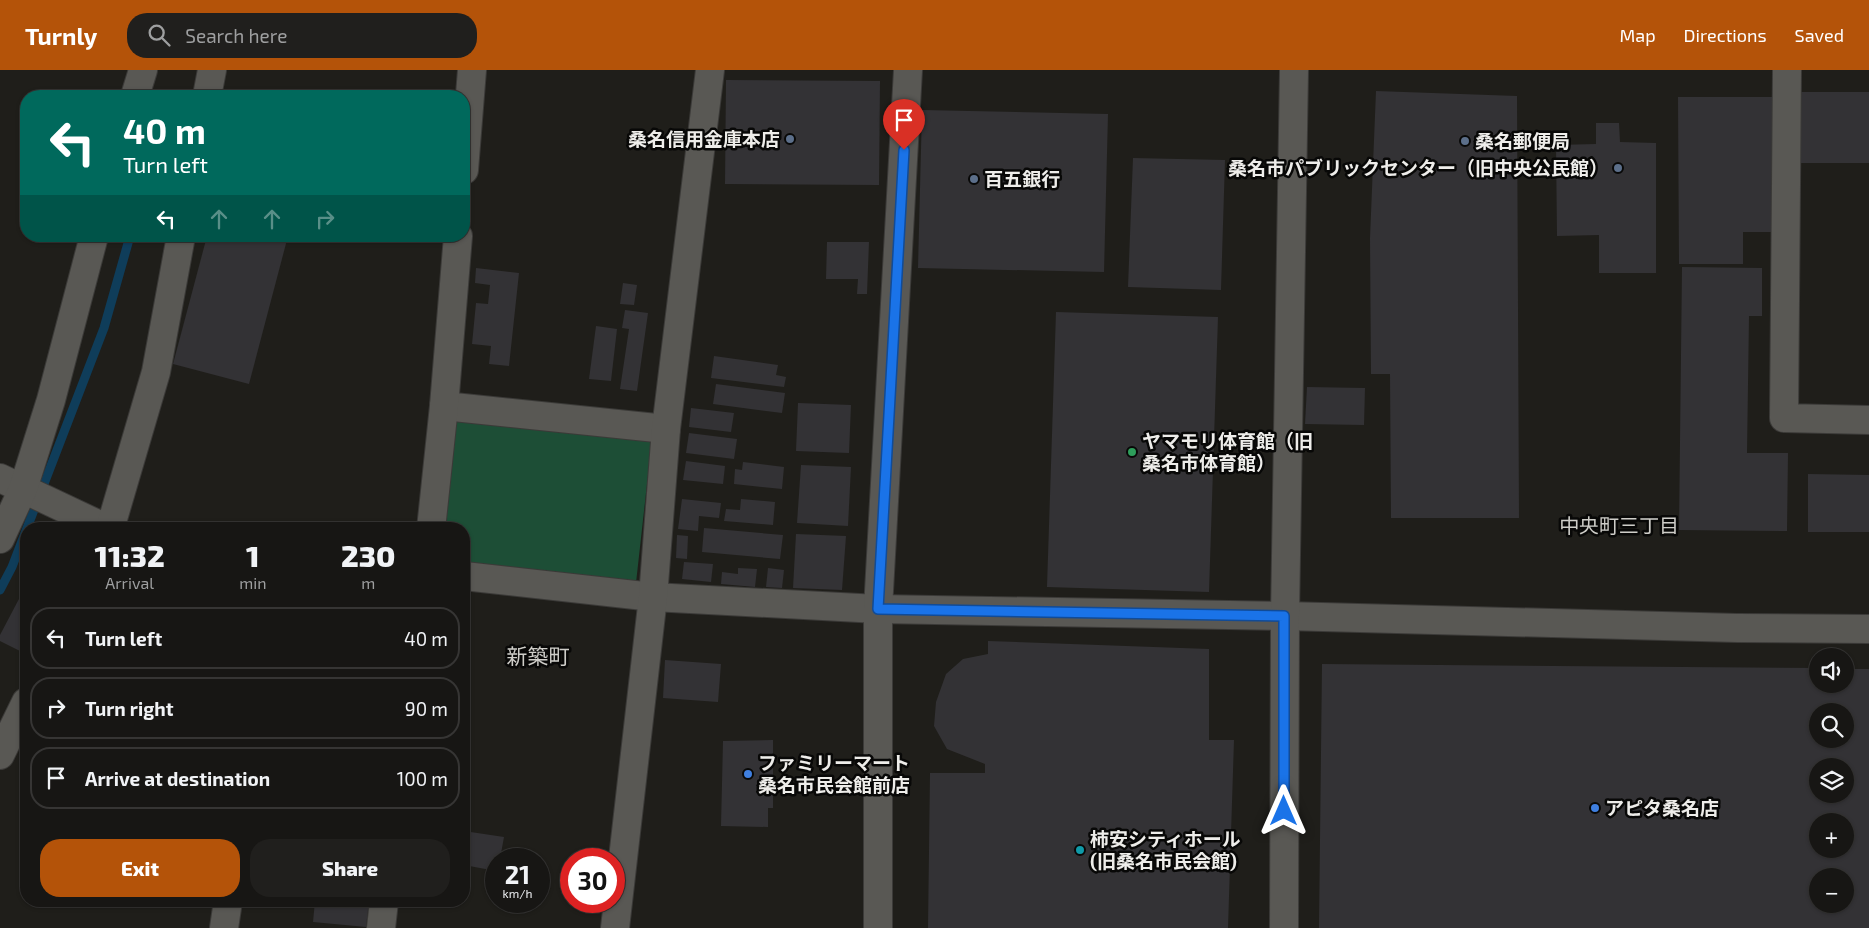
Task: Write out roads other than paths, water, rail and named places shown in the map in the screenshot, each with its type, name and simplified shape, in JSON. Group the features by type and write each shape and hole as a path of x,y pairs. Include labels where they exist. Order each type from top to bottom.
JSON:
{"street":[{"path":"137,90 142,70"},
{"path":"208,90 212,70"},
{"path":"470,95 472,70"},
{"path":"615,928 653,597 666,429 710,70"},
{"path":"878,928 878,609 908,70"},
{"path":"1284,928 1284,616 1294,70"},
{"path":"1788,70 1784,418 1869,420"},
{"path":"0,539 11,483 51,400 92,242"},
{"path":"111,522 156,372 180,242"},
{"path":"432,522 444,406 458,242"},
{"path":"444,406 666,429"},
{"path":"11,483 94,522"},
{"path":"470,577 653,597 878,609 1284,616 1737,628 1869,629"},
{"path":"0,754 20,714"},
{"path":"224,928 227,907"},
{"path":"381,928 383,907"}],"waterway":[{"path":"29,522 104,328 128,242"},
{"path":"0,590 20,546"}],"place":[{"name":"桑名信用金庫本店","path":"790,139"},
{"name":"桑名郵便局","path":"1465,141"},
{"name":"桑名市パブリックセンター（旧中央公民館）","path":"1618,168"},
{"name":"百五銀行","path":"974,179"},
{"name":"ヤマモリ体育館（旧 桑名市体育館）","path":"1132,452"},
{"name":"ファミリーマート 桑名市民会館前店","path":"748,774"},
{"name":"アピタ桑名店","path":"1595,808"},
{"name":"柿安シティホール (旧桑名市民会館)","path":"1080,850"}],"district":[{"name":"中央町三丁目","path":"1619,526"},
{"name":"新築町","path":"538,657"}]}
